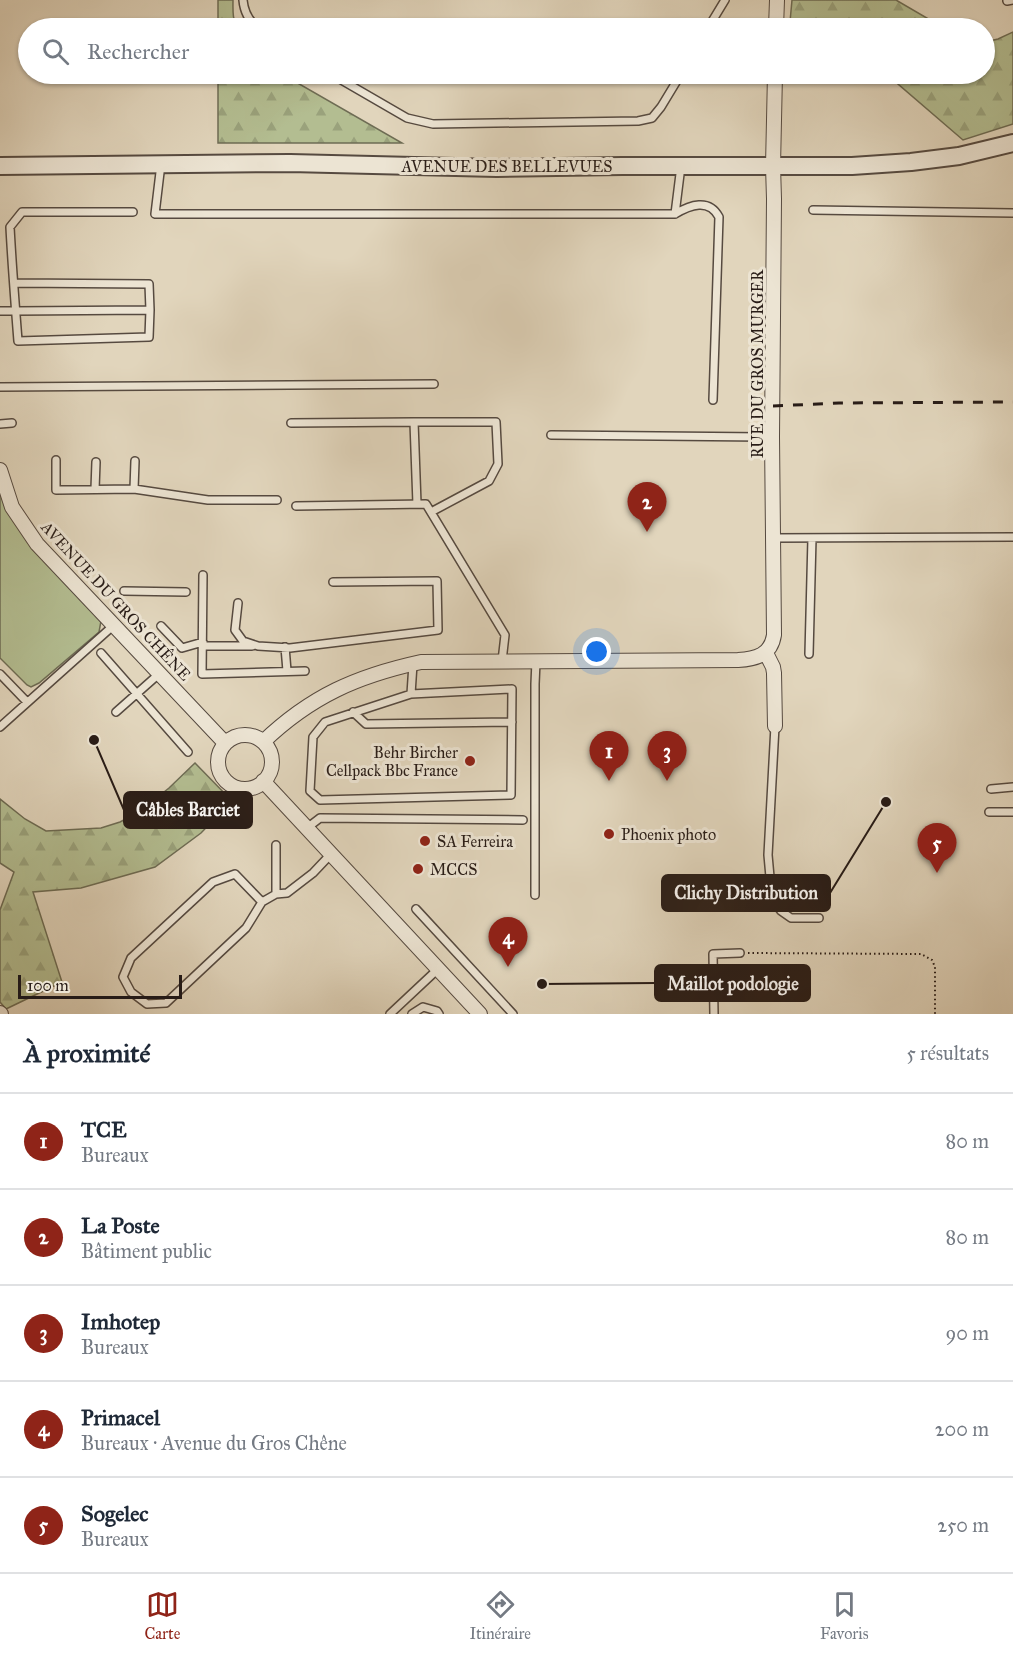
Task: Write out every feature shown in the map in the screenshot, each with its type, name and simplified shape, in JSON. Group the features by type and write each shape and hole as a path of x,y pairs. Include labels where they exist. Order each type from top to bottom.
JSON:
{"street":[{"path":"776,18 777,0"},
{"name":"RUE DU GROS MURGER","path":"766,653 773,643 774,635 772,437 775,84"},
{"name":"AVENUE DES BELLEVUES","path":"0,166 290,163 497,168 852,165 911,162 959,156 1013,143"},
{"name":"AVENUE DU GROS CHÊNE","path":"0,470 12,507 38,544 225,743"},
{"path":"263,742 295,715 346,684 386,670 421,662 738,660 766,653 774,673 775,726"},
{"path":"246,735 263,742 272,762 263,781 246,788 234,786 224,779 218,761 225,743 234,737 246,735"},
{"path":"263,781 480,1014"}],"lane":[{"path":"243,0 244,9 249,18"},
{"path":"714,18 725,0"},
{"path":"348,84 407,118 433,124 638,121 652,118 662,107 675,84"},
{"path":"161,165 155,214 675,214 691,205 708,206 715,209 719,217 713,400"},
{"path":"675,214 681,166"},
{"path":"813,210 1013,213"},
{"path":"14,283 149,284 149,337 18,341 10,227 22,212 134,212"},
{"path":"0,311 150,310"},
{"path":"0,387 434,384"},
{"path":"414,422 417,504"},
{"path":"291,423 496,422 498,464 489,481 431,513"},
{"path":"0,424 12,423"},
{"path":"551,435 772,437"},
{"path":"56,460 56,490 134,489 208,500 277,500"},
{"path":"134,489 135,460"},
{"path":"95,489 96,462"},
{"path":"296,506 426,504 505,635 502,661"},
{"path":"773,538 1013,537"},
{"path":"809,654 812,538"},
{"path":"203,575 202,674 305,670"},
{"path":"161,626 182,648 203,644 290,648 438,630 437,581 333,582"},
{"path":"124,591 186,592"},
{"path":"238,603 235,630 243,641 258,646"},
{"path":"0,727 114,625"},
{"path":"285,647 287,671"},
{"path":"101,653 188,752"},
{"path":"535,895 536,661"},
{"path":"411,694 413,664"},
{"path":"116,712 160,673"},
{"path":"0,674 27,702"},
{"path":"512,689 511,795 320,800 310,791 313,737 325,722 353,712 411,694 512,689"},
{"path":"353,712 366,724 512,722"},
{"path":"775,726 768,855 772,899 781,911 791,918 819,918"},
{"path":"991,789 1013,787"},
{"path":"989,812 1013,812"},
{"path":"307,828 320,818 523,820"},
{"path":"276,845 276,894"},
{"path":"262,902 236,874 213,882 131,958 123,977 131,993 147,1004 166,1003 246,928 262,902 276,894 287,893 313,873 331,854"},
{"path":"416,909 513,1014"},
{"path":"714,1014 713,954 740,953"},
{"path":"390,1014 438,969"},
{"path":"411,1014 423,1007 439,1014"}],"path":[{"path":"740,953 921,954 932,960 935,967 935,1014"}],"green space":[{"path":"218,0 233,0 234,18 218,18"},
{"path":"792,0 896,0 927,18 790,18"},
{"path":"1013,32 1013,124 963,140 898,84 995,84 995,40"},
{"path":"218,84 299,84 402,143 218,143"},
{"path":"0,486 101,621 99,632 39,683 31,687 0,658"},
{"path":"195,763 232,801 201,833 155,867 81,888 33,892 62,982 6,1009 0,1002 0,910 14,872 0,863 0,799 25,819 46,831 101,828 120,822 139,812"}],"railway":[{"path":"773,406 839,403 1013,402"}],"place":[{"name":"La Poste","path":"647,532"},
{"name":"Câbles Barciet","path":"94,740"},
{"name":"Behr Bircher Cellpack Bbc France","path":"470,761"},
{"name":"TCE","path":"609,781"},
{"name":"Imhotep","path":"667,781"},
{"name":"Clichy Distribution","path":"886,802"},
{"name":"Phoenix photo","path":"609,834"},
{"name":"SA Ferreira","path":"425,841"},
{"name":"MCCS","path":"418,869"},
{"name":"Sogelec","path":"937,873"},
{"name":"Primacel","path":"508,967"},
{"name":"Maillot podologie","path":"542,984"}]}
